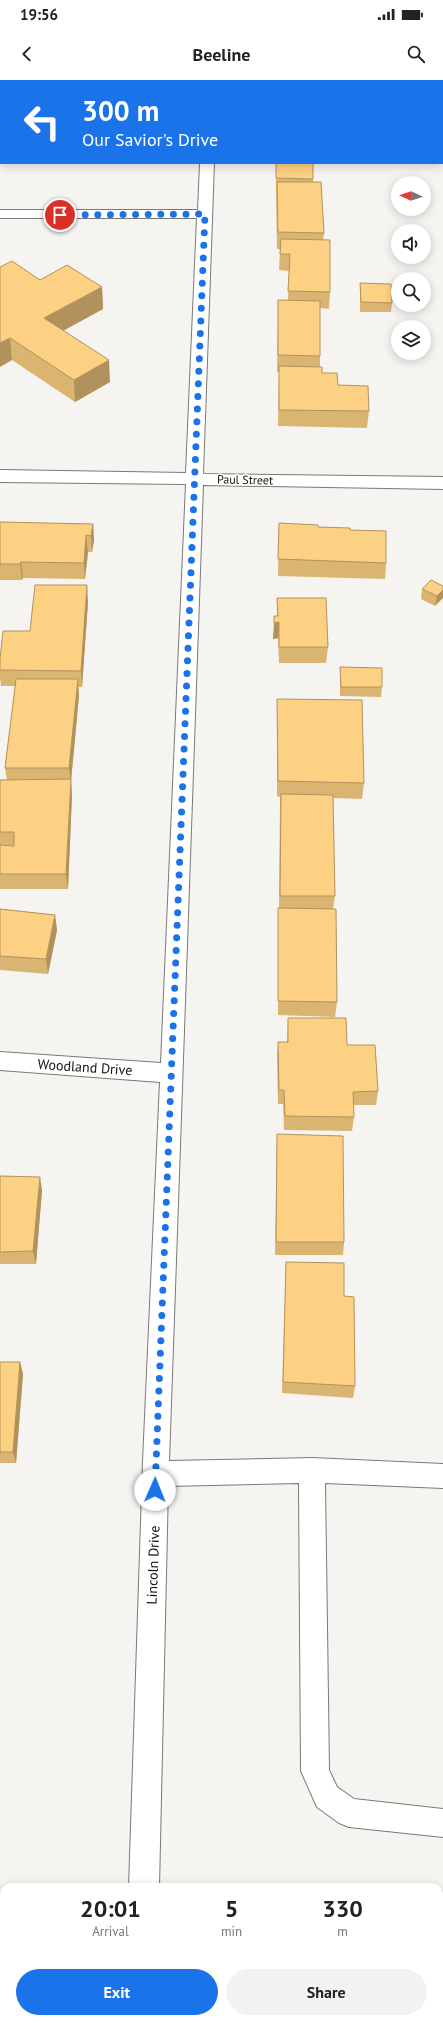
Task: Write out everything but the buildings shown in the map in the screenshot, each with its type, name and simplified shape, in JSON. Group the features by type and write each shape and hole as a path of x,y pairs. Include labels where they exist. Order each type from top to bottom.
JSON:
{"street":[{"name":"Lincoln Drive","path":"144,1883 170,1073 207,164"},
{"path":"0,214 205,214"},
{"name":"Paul Street","path":"0,476 443,483"},
{"name":"Woodland Drive","path":"0,1061 170,1073"},
{"path":"312,1470 315,1771 327,1797 349,1813 443,1824"},
{"path":"156,1474 312,1470 443,1476"}],"route":[{"path":"60,215 205,214 155,1490"}]}
